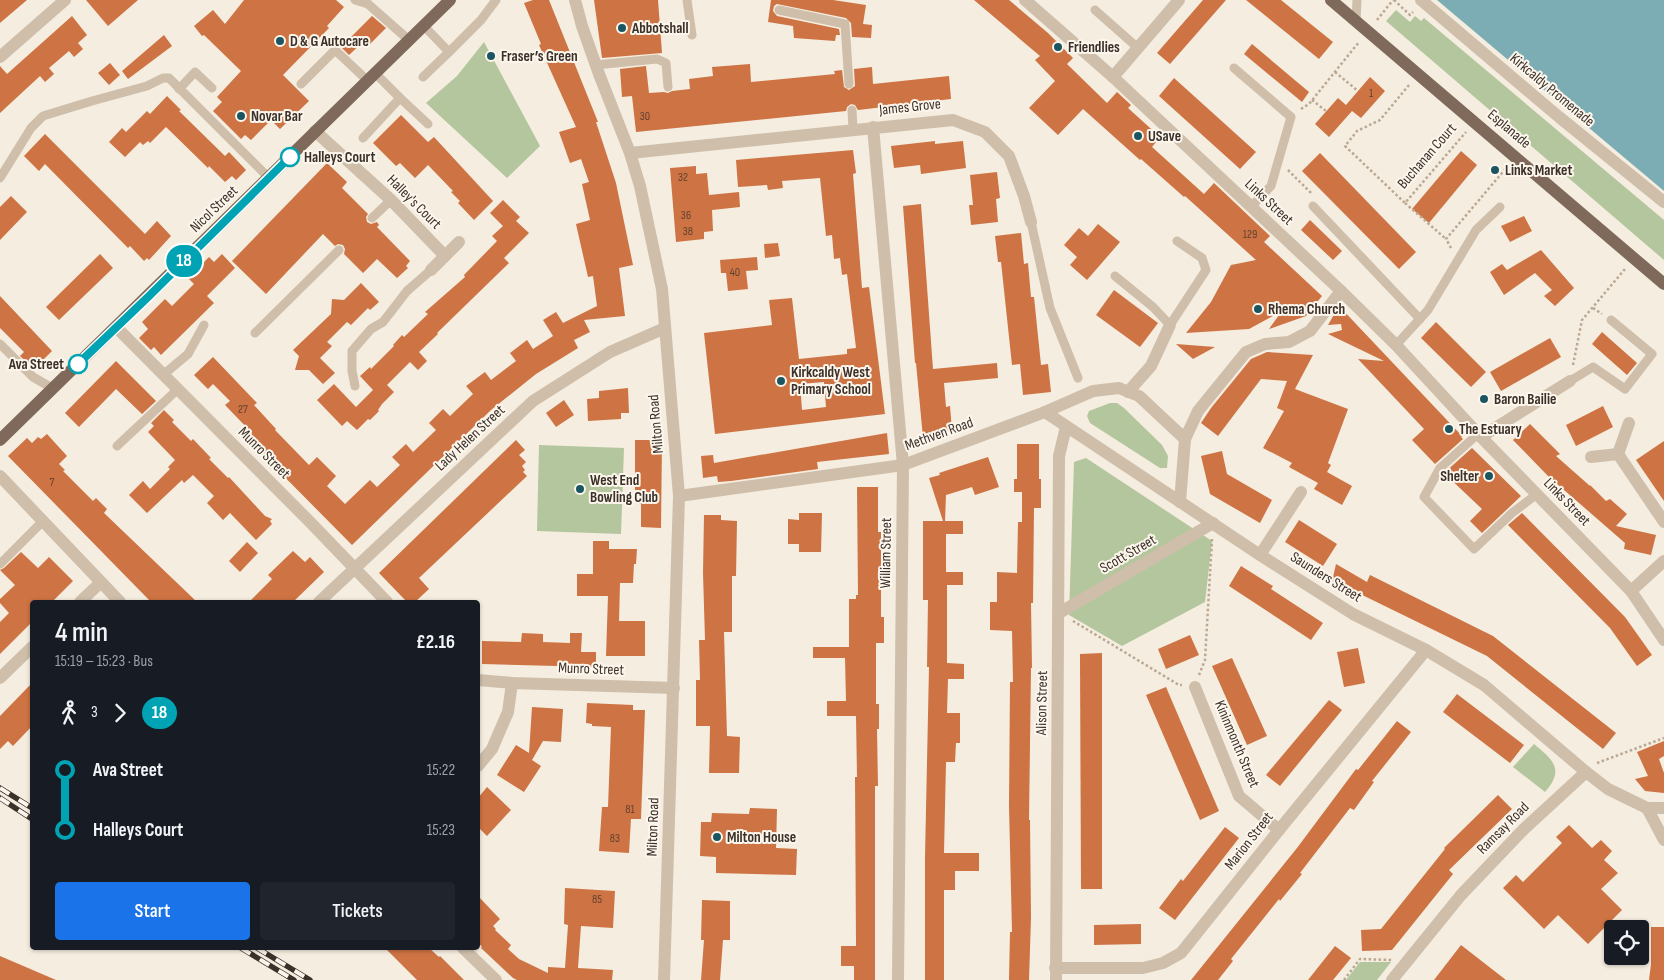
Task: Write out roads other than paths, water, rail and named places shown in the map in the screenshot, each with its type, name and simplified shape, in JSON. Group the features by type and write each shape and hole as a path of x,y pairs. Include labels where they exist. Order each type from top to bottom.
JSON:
{"main road":[{"name":"Nicol Street","path":"0,440 450,0"},
{"name":"Esplanade","path":"1331,0 1664,284"}],"street":[{"path":"0,57 65,0"},
{"name":"Milton Road","path":"575,0 582,26 630,153 640,186 662,289 679,496 664,980"},
{"name":"Links Street","path":"1025,0 1113,77 1396,345 1479,435 1631,591 1664,640"},
{"path":"1113,77 1179,0"},
{"name":"Kirkcaldy Promenade","path":"1421,0 1559,117 1664,202"},
{"name":"James Grove","path":"630,153 953,120 985,132 1009,156 1024,196 1031,222"},
{"name":"William Street","path":"873,127 903,465 898,980"},
{"name":"Halley's Court","path":"316,131 391,200 445,256"},
{"path":"431,270 459,242"},
{"path":"1180,502 1185,439 1198,411 1246,352 1265,344 1289,342 1310,331 1340,291"},
{"path":"1128,392 1151,366 1170,325"},
{"name":"Munro Street","path":"116,328 385,600"},
{"name":"Lady Helen Street","path":"321,600 533,401 610,352 665,328"},
{"path":"1479,435 1570,381"},
{"name":"Methven Road","path":"679,496 903,465 1045,412 1093,391 1119,388 1139,396 1185,439"},
{"name":"Saunders Street","path":"1045,412 1260,555 1353,614 1426,650 1484,685 1584,770"},
{"path":"1618,454 1629,423"},
{"name":"Alison Street","path":"1056,974 1059,456 1066,427"},
{"path":"1591,457 1618,454"},
{"path":"1618,454 1664,522"},
{"path":"0,476 118,600"},
{"path":"1260,555 1301,492"},
{"name":"Scott Street","path":"1059,613 1213,523"},
{"path":"1631,591 1664,561"},
{"path":"82,600 100,583"},
{"path":"0,678 30,649"},
{"name":"Marion Street","path":"1056,974 1143,968 1163,963 1181,953 1278,830 1426,650"},
{"name":"Munro Street","path":"480,680 512,683 674,688"},
{"path":"480,764 492,749 508,712 512,683"},
{"name":"Kininmonth Street","path":"1195,687 1239,796 1278,830"},
{"path":"1584,770 1608,789 1647,808 1664,808"},
{"name":"Ramsay Road","path":"1392,980 1467,889 1584,770"},
{"path":"1647,808 1664,840"},
{"path":"465,950 496,980"}],"lane":[{"path":"355,0 368,4 410,41"},
{"path":"423,77 481,20 496,0"},
{"path":"687,0 692,35"},
{"path":"1356,0 1356,21"},
{"path":"779,10 845,24 849,84"},
{"path":"1095,10 1138,48"},
{"path":"424,26 449,52"},
{"path":"301,84 335,50 400,98 428,124"},
{"path":"596,66 658,59 666,63 668,87"},
{"path":"1234,68 1291,117 1271,186 1251,207"},
{"path":"179,89 195,72 212,88"},
{"path":"0,178 31,128 43,116 148,86 163,78 169,78 269,178"},
{"path":"363,138 400,98"},
{"path":"852,110 853,130"},
{"path":"372,218 391,200"},
{"path":"1313,206 1420,319"},
{"path":"1396,345 1428,310 1476,230 1500,207"},
{"name":"James Grove","path":"1031,222 1050,308 1078,378"},
{"path":"1115,276 1153,307 1170,325 1206,270 1202,258 1176,241"},
{"path":"255,333 339,250"},
{"path":"355,386 352,371 352,351 371,329 383,322 406,291 431,270"},
{"path":"1570,381 1593,367 1625,389 1652,354 1611,320"},
{"path":"164,375 188,354 204,326"},
{"path":"0,344 33,377 52,388"},
{"path":"117,446 178,389"},
{"path":"1479,435 1440,468 1424,497 1474,549 1512,513 1537,494"},
{"path":"0,564 43,521"}],"water":[{"path":"1437,0 1664,0 1664,191"}],"railway":[{"path":"0,788 30,807"},
{"path":"0,798 30,818"},
{"path":"244,950 294,980"},
{"path":"260,950 310,980"}],"place":[{"name":"Abbotshall","path":"622,28"},
{"name":"D & G Autocare","path":"280,41"},
{"name":"Friendlies","path":"1058,47"},
{"name":"Fraser’s Green","path":"491,56"},
{"name":"Novar Bar","path":"241,116"},
{"name":"USave","path":"1138,136"},
{"name":"Halleys Court","path":"290,157"},
{"name":"Links Market","path":"1495,170"},
{"name":"Rhema Church","path":"1258,309"},
{"name":"Ava Street","path":"78,364"},
{"name":"Kirkcaldy West Primary School","path":"781,381"},
{"name":"Baron Bailie","path":"1484,399"},
{"name":"The Estuary","path":"1449,429"},
{"name":"Shelter","path":"1489,476"},
{"name":"West End Bowling Club","path":"580,489"},
{"name":"Milton House","path":"717,837"}]}
